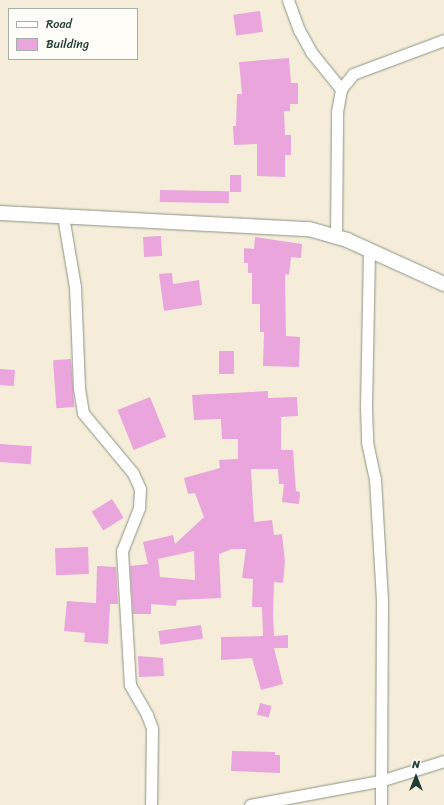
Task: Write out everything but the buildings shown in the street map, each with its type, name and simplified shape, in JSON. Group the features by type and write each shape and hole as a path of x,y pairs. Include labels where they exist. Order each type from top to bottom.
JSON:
{"street":[{"path":"288,0 299,30 312,52 341,89"},
{"path":"336,237 337,112 341,89 353,74 444,40"},
{"path":"0,213 302,228 336,237 444,284"},
{"path":"63,216 75,287 79,388 83,413 133,473 140,489 139,508 122,551 130,685 147,715 152,728 151,805"},
{"path":"369,251 366,407 368,442 375,479 382,602 381,805"},
{"path":"250,805 380,781 444,761"}]}
